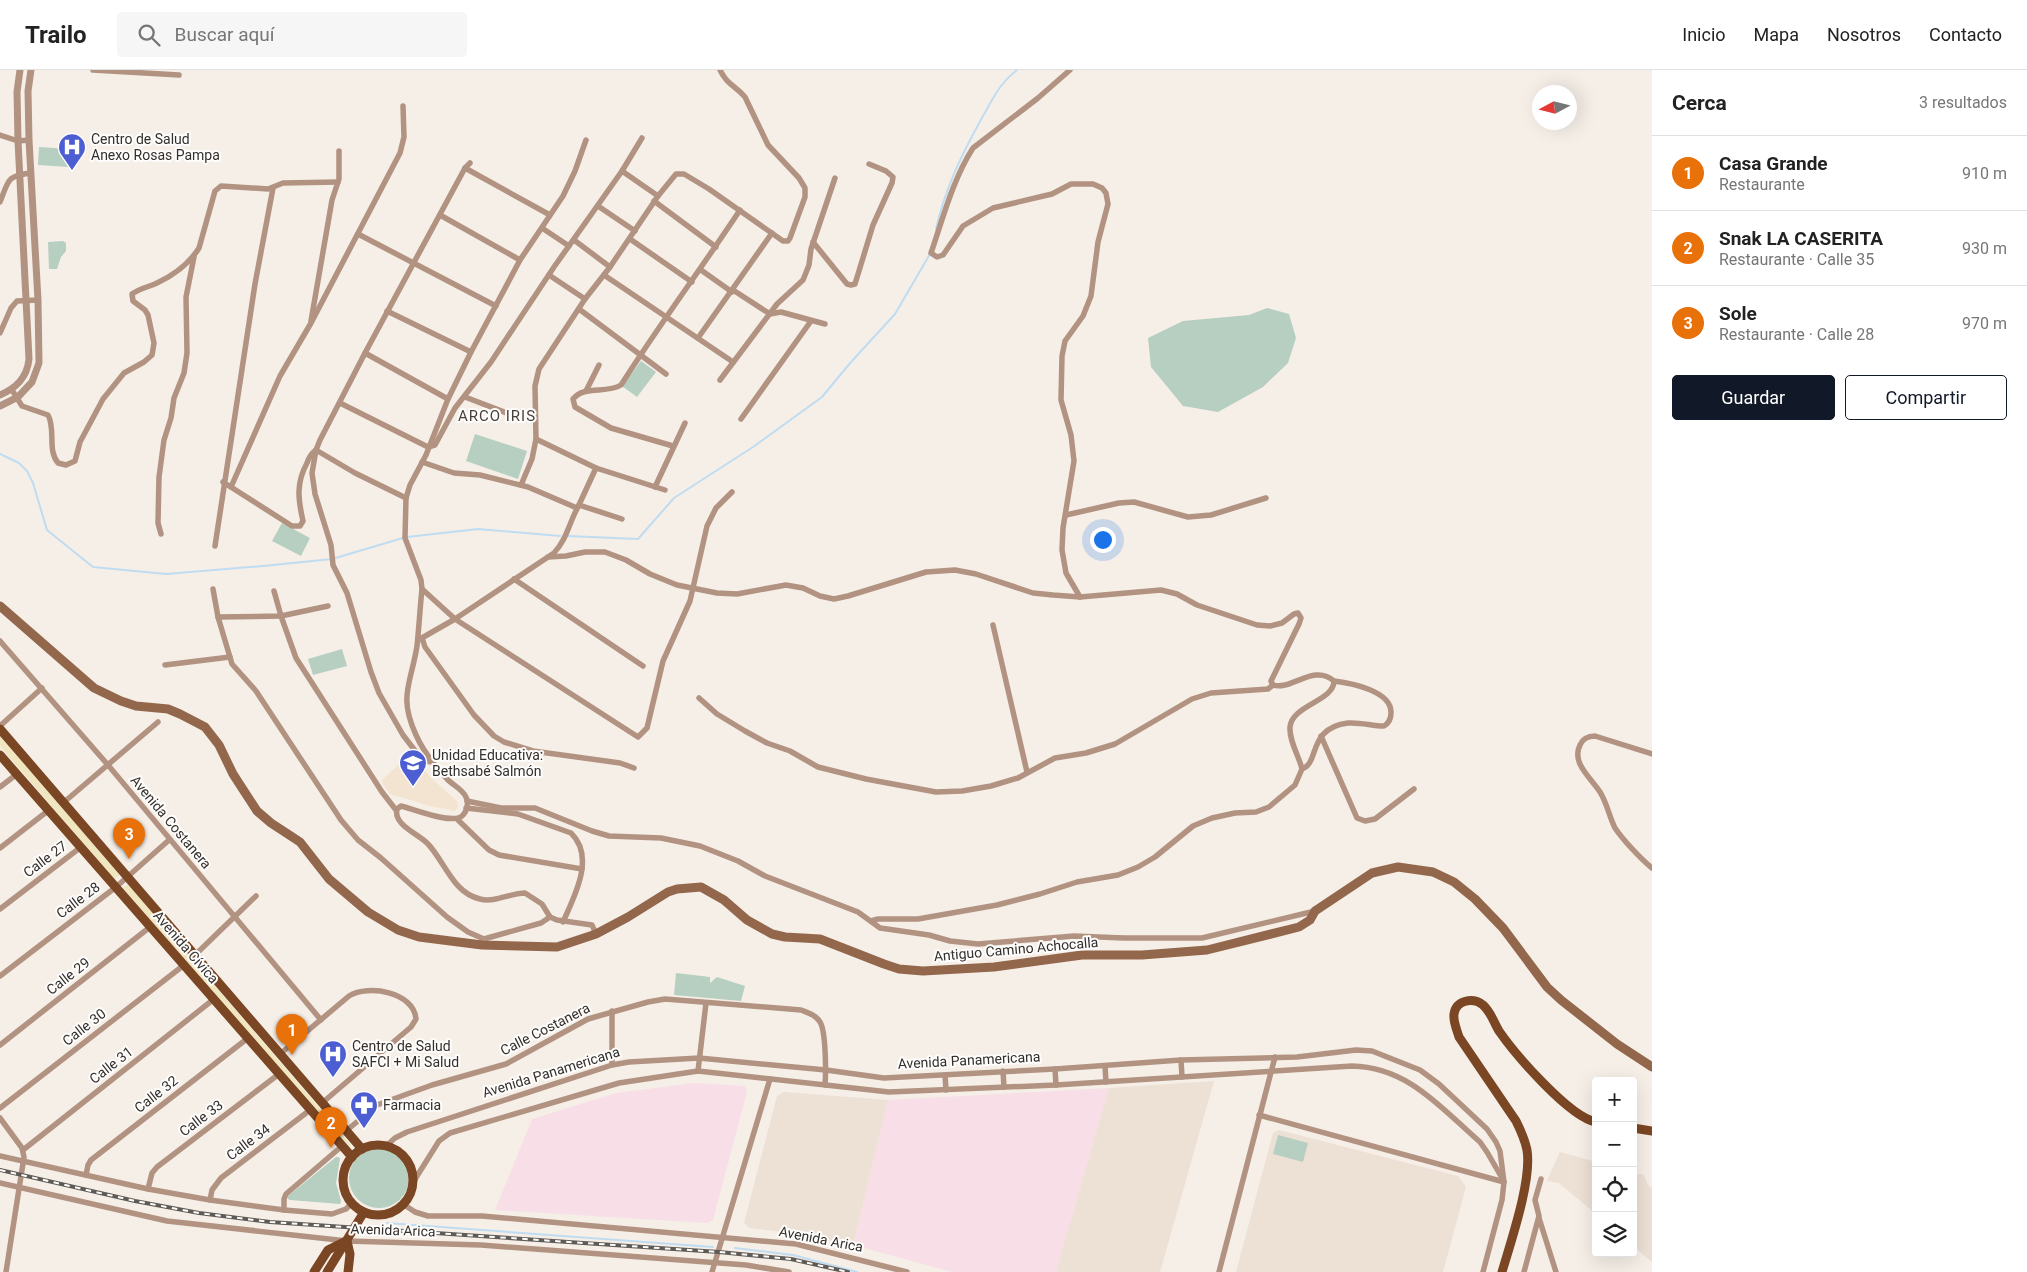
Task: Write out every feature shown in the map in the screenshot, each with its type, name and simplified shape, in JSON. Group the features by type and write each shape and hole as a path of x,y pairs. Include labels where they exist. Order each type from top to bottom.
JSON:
{"main road":[{"name":"Antiguo Camino Achocalla","path":"0,606 94,688 136,706 168,709 205,727 219,745 232,774 257,811 271,823 300,842 329,879 368,912 398,930 419,937 557,947 596,934 628,918 668,892 677,889 701,887 724,900 747,920 772,934 785,937 820,939 899,969 923,971 994,967 1082,956 1142,955 1207,950 1299,926 1310,920 1315,911 1372,873 1398,866 1433,872 1454,882 1503,928 1547,987 1617,1044 1652,1067"},
{"path":"0,728 195,956"},
{"name":"Avenida Cívica","path":"0,755 352,1157"},
{"name":"Avenida Cívica","path":"195,956 362,1149"},
{"path":"1502,1272 1523,1195 1528,1166 1528,1152 1516,1122 1459,1036 1454,1022 1454,1013 1460,1004 1467,1000 1477,1001 1484,1006 1499,1030 1550,1090 1570,1108 1592,1120"},
{"path":"1637,1128 1652,1130"},
{"path":"378,1145 386,1146 398,1151 406,1160 412,1172 412,1184 408,1198 397,1210 381,1215 364,1212 352,1203 347,1196 344,1180 347,1164 362,1149 378,1145"},
{"path":"327,1272 364,1212"},
{"path":"314,1272 328,1250 346,1241"},
{"path":"346,1241 350,1254 348,1272"}],"street":[{"path":"0,395 12,390 23,377 28,364 16,92 20,70"},
{"path":"0,406 18,397 32,382 38,363 38,300 29,140 28,92 31,70"},
{"path":"93,70 179,75"},
{"path":"521,485 532,459 536,439 535,386 538,369 585,299 610,267 672,178 680,173 695,180 783,241 789,240 806,197 805,188 768,145 745,97 740,91 727,83 720,70"},
{"path":"1070,70 1038,98 973,148 953,190 931,253 937,257 943,255 963,226 972,219 1004,204 1052,194 1070,184 1094,184 1106,192 1108,204 1098,242 1091,296 1083,316 1065,341 1063,348 1061,400 1071,435 1074,461 1066,515 1062,528 1063,562 1066,573 1080,597"},
{"path":"231,486 280,376 311,323 400,153 404,136 403,106"},
{"path":"0,135 18,141 29,140"},
{"path":"340,403 428,447 435,445 455,408 491,362 548,275 598,206 642,138"},
{"path":"457,819 462,816 467,804 463,792 433,762 415,734 406,704 406,695 420,639 422,589 418,571 405,538 406,498 410,485 470,352 520,260 563,196 575,171 586,140"},
{"path":"311,323 332,200 338,182 339,151"},
{"path":"433,762 423,761 413,749 379,693 346,593 333,565 330,540 312,472 316,450 365,353 465,168 470,163"},
{"path":"813,242 847,284 855,284 873,226 893,177 886,171 869,164"},
{"path":"465,168 550,215"},
{"path":"622,170 716,247"},
{"path":"0,202 10,178 19,174 31,173"},
{"path":"720,380 781,299 803,280 813,242 835,178"},
{"path":"12,390 18,397 20,404 26,408 43,411 48,414 52,428 53,454 58,463 66,465 75,461 80,442 103,399 124,373 144,362 152,355 154,342 150,321 145,310 132,299 132,294 168,277 182,268 194,255 199,248 214,192 221,186 273,188 282,183 338,182"},
{"path":"215,546 254,284 273,188"},
{"path":"598,206 635,231"},
{"path":"673,446 611,428 596,421 573,404 573,399 578,394 613,389 621,385 640,354 692,282 740,210"},
{"path":"440,215 520,260"},
{"path":"542,228 569,246"},
{"path":"698,338 772,233"},
{"path":"358,234 496,306"},
{"path":"630,239 692,282"},
{"path":"574,240 610,267"},
{"path":"161,534 158,523 164,440 171,418 174,398 184,373 188,354 186,297 194,255"},
{"path":"700,270 770,314 781,312 825,324"},
{"path":"548,275 585,299"},
{"path":"604,275 733,362"},
{"path":"0,333 17,301 38,300"},
{"path":"578,309 666,374"},
{"path":"388,311 470,352"},
{"path":"740,419 811,321"},
{"path":"365,353 448,399"},
{"path":"586,392 599,365"},
{"path":"465,397 517,417"},
{"path":"655,487 684,423"},
{"path":"536,439 596,468 665,490"},
{"path":"224,482 292,526 300,526 303,521 298,483 306,464 314,450 316,450"},
{"path":"316,450 406,498"},
{"path":"422,462 454,474 480,475 521,485 578,506 622,519"},
{"path":"420,639 455,619 548,557 562,544 596,468"},
{"path":"422,589 430,594 455,619 638,737 647,728 663,662 690,601 706,526 716,508 732,492"},
{"path":"1066,515 1119,503 1134,502 1188,517 1211,515 1266,498"},
{"path":"548,557 585,552 605,552 626,560 666,582 717,593 737,594 786,585 803,588 820,596 834,599 938,570 976,574 1033,593 1080,597 1161,590 1177,594 1197,605 1263,626 1282,623 1298,613 1301,618 1273,674 1271,681 1273,685"},
{"path":"514,579 643,666"},
{"path":"213,590 218,617 230,657 237,670 249,681 341,820 358,840 447,916 483,942 541,923 550,917"},
{"path":"274,591 291,647 312,686 396,810 398,819 426,842 445,866 454,882 467,894 479,899 489,900 525,894 542,904 550,917 563,922 592,925 596,934"},
{"path":"218,617 281,616 328,606"},
{"path":"993,625 1027,772"},
{"path":"420,639 474,715 494,736 504,742 533,751 620,763 634,768"},
{"name":"Avenida Costanera","path":"0,641 108,765 321,1020"},
{"path":"164,665 230,657"},
{"path":"699,698 717,714 752,735 767,743 790,751 818,768 839,774 936,792 962,791 991,786 1018,778 1055,758 1086,753 1115,744 1192,699 1211,693 1268,688 1273,685 1279,687 1302,678 1316,675 1329,676 1334,681 1362,687 1384,697 1391,708 1391,716 1388,723 1384,726 1348,723 1338,726 1321,736 1314,748 1312,759 1307,767 1302,769 1295,785 1269,806 1256,812 1235,813 1212,818 1193,826 1155,857 1138,868 1118,875 1077,882 997,905 918,919 878,919 871,921"},
{"path":"1302,769 1290,735 1290,725 1295,717 1306,707 1330,692 1334,686 1334,681"},
{"path":"0,728 42,688"},
{"path":"63,803 158,722"},
{"path":"1321,736 1357,818 1365,821 1375,819 1414,789"},
{"path":"1652,754 1595,736 1587,736 1581,742 1578,749 1578,762 1600,792 1616,828 1640,858 1652,868"},
{"path":"0,787 17,774"},
{"path":"467,804 518,814 571,833 580,848 582,870 577,889 563,922"},
{"path":"467,804 501,808 535,808 608,836 661,838 700,846 738,861 765,876 850,908 880,928 890,931 929,935 950,941 978,944 1074,936 1202,938 1315,911"},
{"path":"396,810 404,807 439,817 457,819 489,850 499,855 582,870"},
{"path":"0,848 49,810"},
{"name":"Calle 28","path":"0,976 116,887 169,840"},
{"name":"Calle 27","path":"0,909 81,847"},
{"path":"195,956 256,896"},
{"name":"Calle 29","path":"0,1045 150,927"},
{"name":"Calle 30","path":"0,1108 184,965"},
{"path":"280,1054 353,994 363,990 370,989 387,992 399,997 413,1010 416,1019 411,1027 322,1103"},
{"name":"Calle 31","path":"23,1150 214,999"},
{"name":"Calle Costanera","path":"346,1131 377,1105 432,1085 506,1064 588,1019 612,1011 666,999 801,1010 814,1014 822,1024 826,1070 825,1085"},
{"path":"698,1070 706,1003"},
{"path":"612,1011 612,1065"},
{"name":"Calle 32","path":"86,1175 91,1160 248,1038"},
{"name":"Avenida Panamericana","path":"386,1146 407,1132 612,1065 629,1062 699,1058 826,1070 884,1078 1181,1060 1275,1057 1356,1050 1372,1051 1420,1070 1439,1084 1487,1129 1500,1151 1504,1182 1502,1200 1483,1272"},
{"path":"1218,1272 1275,1057"},
{"path":"1181,1060 1182,1078"},
{"path":"1105,1066 1106,1082"},
{"name":"Avenida Panamericana","path":"412,1184 439,1141 450,1133 618,1082 698,1070 884,1091 1056,1085 1368,1066 1380,1068 1418,1087 1480,1142 1504,1182"},
{"path":"1055,1069 1056,1085"},
{"path":"1003,1071 1004,1087"},
{"name":"Calle 33","path":"148,1189 150,1179 157,1167 279,1074"},
{"path":"945,1075 946,1090"},
{"path":"884,1078 884,1091"},
{"path":"712,1272 770,1079"},
{"name":"Calle 34","path":"210,1200 212,1190 221,1178 310,1110"},
{"path":"1259,1115 1504,1182"},
{"path":"0,1118 23,1150 24,1161 6,1272"},
{"path":"284,1210 286,1194 342,1146"},
{"name":"Avenida Arica","path":"0,1156 148,1189 284,1210 332,1214 346,1210 352,1203"},
{"path":"1541,1179 1535,1200 1556,1272"},
{"name":"Avenida Arica","path":"0,1183 166,1221 346,1241 481,1245 746,1265 789,1272"},
{"name":"Avenida Arica","path":"403,1204 415,1212 428,1216 482,1216 796,1244 908,1272"},
{"path":"1524,1272 1539,1216"},
{"path":"725,1272 727,1264"}],"shaded area":[{"name":"Unidad Educativa: Bethsabé Salmón","path":"411,753 431,778 457,801 458,807 455,811 390,794 381,781"},
{"path":"1214,1081 1160,1272 1056,1272 1109,1088"},
{"path":"694,1083 745,1086 747,1092 713,1220 707,1223 495,1210 532,1119 616,1093"},
{"path":"1109,1088 1056,1272 952,1272 853,1245 888,1100"},
{"path":"784,1092 888,1100 853,1245 790,1233 749,1228 744,1223 777,1096"},
{"path":"1279,1130 1458,1176 1466,1187 1443,1272 1236,1272 1273,1133"},
{"path":"1560,1152 1592,1161 1592,1211 1559,1183 1547,1181"},
{"path":"1637,1174 1643,1174 1650,1188 1652,1188 1652,1262 1637,1249"}],"green space":[{"path":"39,147 70,149 69,167 38,165"},
{"path":"63,241 66,243 66,251 61,257 57,269 49,269 48,242"},
{"path":"1267,308 1289,314 1296,338 1288,363 1263,387 1218,412 1183,406 1151,367 1148,338 1183,321 1249,315"},
{"path":"641,361 656,372 637,397 622,386"},
{"path":"475,434 527,451 518,479 466,461"},
{"path":"282,523 310,538 301,556 272,541"},
{"path":"342,649 347,666 313,675 308,659"},
{"path":"676,973 710,977 710,983 717,977 745,986 741,1001 674,995"},
{"path":"1278,1135 1308,1143 1303,1162 1273,1154"},
{"path":"379,1148 395,1153 400,1157 404,1162 409,1178 404,1194 400,1199 395,1203 379,1208 363,1203 358,1199 354,1194 349,1178 354,1162 358,1157 363,1153"},
{"path":"336,1157 340,1159 336,1183 341,1201 340,1204 288,1199 288,1196"}],"sand":[{"path":"0,736 120,875 114,879 0,746"},
{"path":"128,884 351,1145 346,1149 123,888"}],"waterway":[{"path":"936,229 944,199 968,143 997,91 1017,70"},
{"path":"568,536 638,539 674,498 753,447 822,397 895,314 930,254"},
{"path":"0,454 19,463 27,471 33,483 47,530 93,567 166,574 263,566 332,559 403,538"},
{"path":"407,537 478,529 560,536"},
{"path":"387,1223 713,1247"},
{"path":"735,1248 793,1255 857,1272"}],"railway":[{"path":"0,1170 135,1201 199,1213 270,1222 719,1252 791,1259 848,1272"}],"place":[{"name":"Centro de Salud Anexo Rosas Pampa","path":"72,171"},
{"name":"Unidad Educativa: Bethsabé Salmón","path":"413,787"},
{"name":"Sole","path":"129,859"},
{"name":"Casa Grande","path":"292,1055"},
{"name":"Centro de Salud SAFCI + Mi Salud","path":"333,1078"},
{"name":"Farmacia","path":"364,1129"},
{"name":"Snak LA CASERITA","path":"331,1148"}],"district":[{"name":"ARCO IRIS","path":"497,416"}]}
